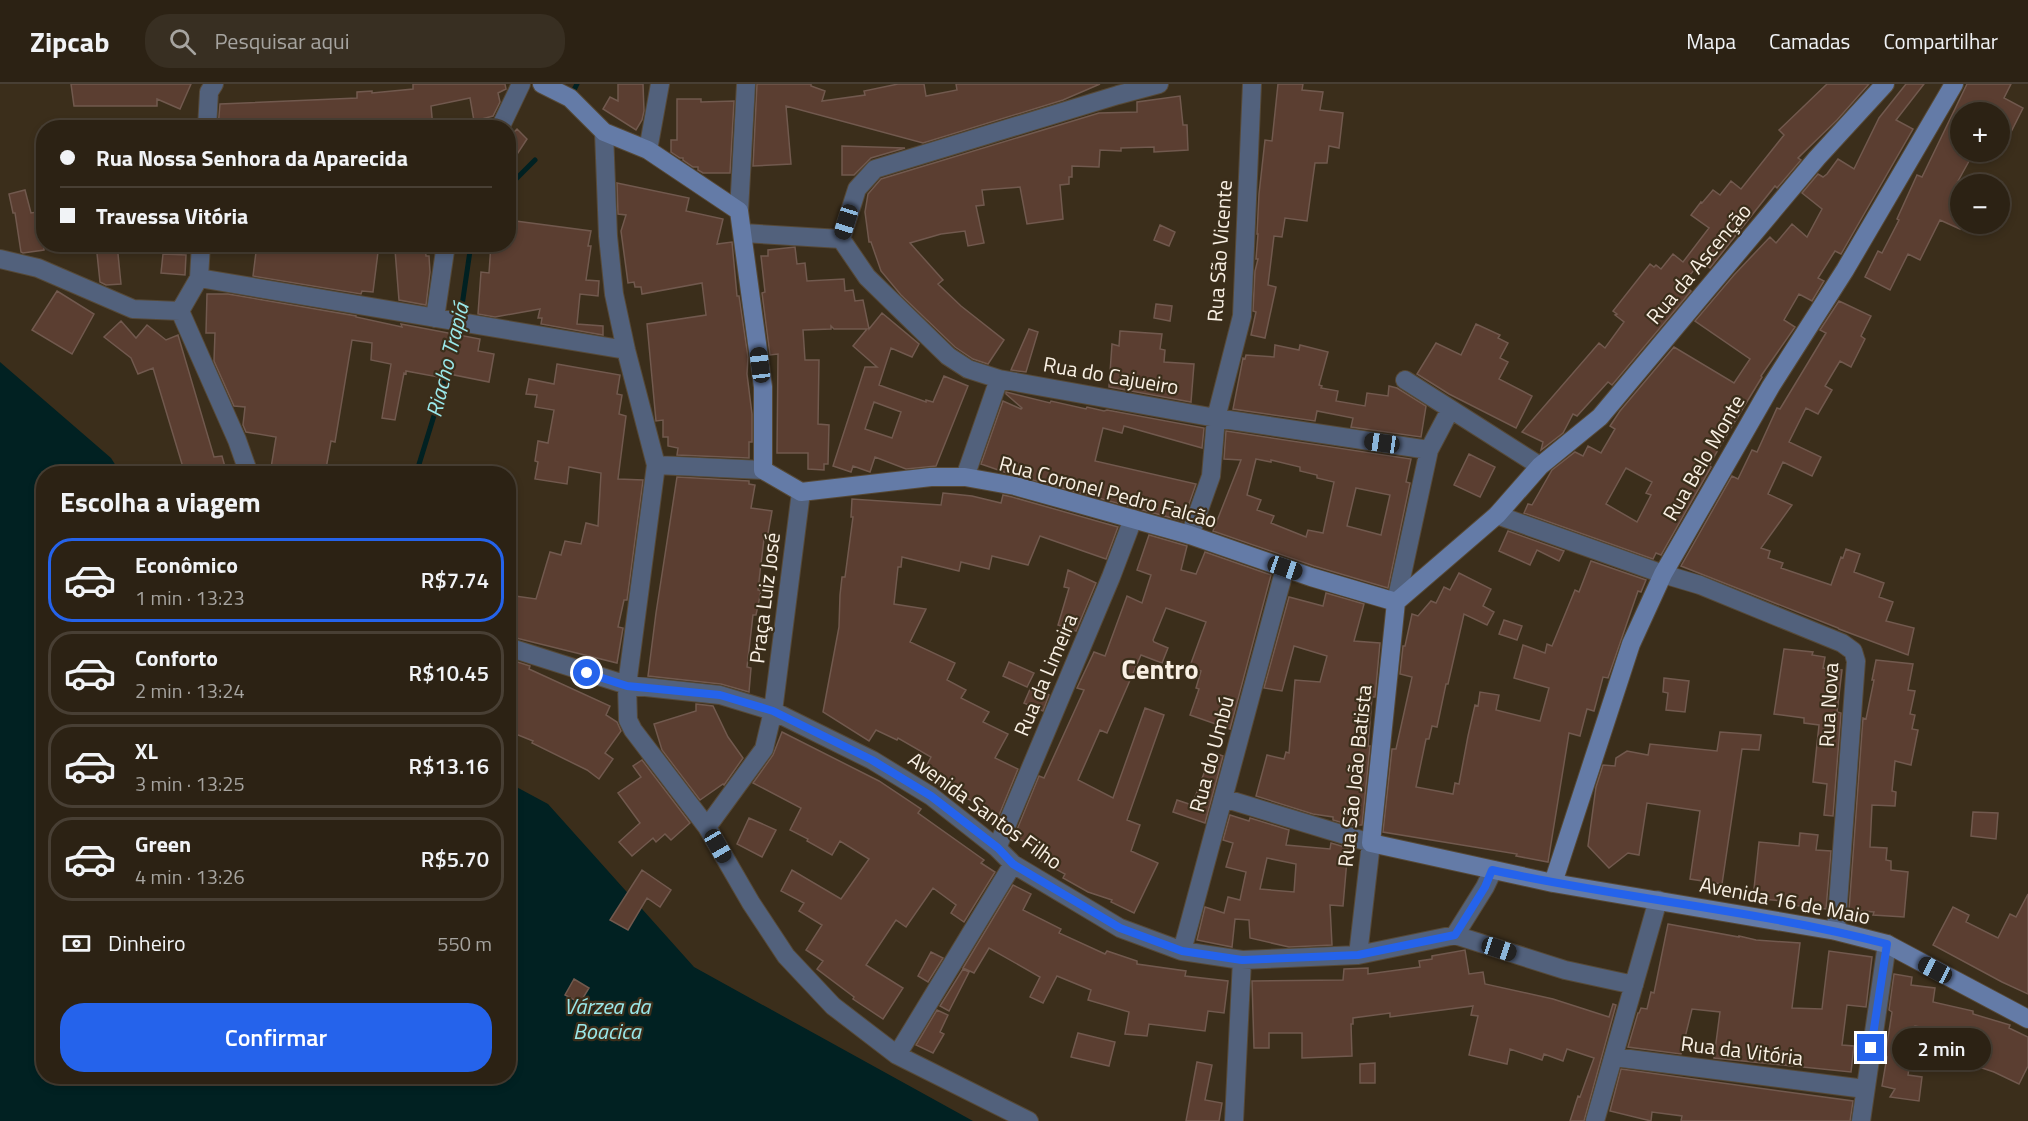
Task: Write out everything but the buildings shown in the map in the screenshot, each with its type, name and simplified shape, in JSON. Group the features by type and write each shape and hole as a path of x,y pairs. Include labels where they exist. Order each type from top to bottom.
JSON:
{"street":[{"path":"207,120 208,92 214,84"},
{"path":"504,120 521,84"},
{"path":"542,84 578,104 604,132 648,150 739,210"},
{"path":"648,150 660,84"},
{"path":"746,84 739,210 763,387 763,470"},
{"path":"743,233 841,239 857,189 875,169 1118,94 1159,84"},
{"name":"Rua São Vicente","path":"1190,536 1211,476 1216,418 1242,316 1252,84"},
{"name":"Rua da Ascenção","path":"1396,602 1497,515 1540,466 1600,417 1817,158 1886,84"},
{"name":"Rua Belo Monte","path":"1553,883 1631,644 1663,574 1771,386 1845,270 1954,84"},
{"path":"604,132 608,236 615,294 626,350 656,465 627,686 628,720 633,730 707,827 750,903 786,956 833,1006 897,1055 1029,1121"},
{"name":"Rua do Cajueiro","path":"841,239 867,277 948,356 968,369 999,379 1216,418 1429,450"},
{"path":"180,311 199,278 201,252"},
{"path":"442,318 446,252"},
{"path":"0,259 38,268 133,309 180,311"},
{"path":"199,278 626,350"},
{"path":"180,311 246,466"},
{"path":"965,477 999,379"},
{"path":"1405,380 1540,466"},
{"path":"1396,602 1429,450 1449,412 1452,411"},
{"path":"656,465 763,470 801,492"},
{"name":"Rua Coronel Pedro Falcão","path":"801,492 931,477 965,477 1015,486 1190,536 1396,602"},
{"name":"Praça Luiz José","path":"707,827 764,749 773,711 801,492"},
{"name":"Rua Nova","path":"1497,515 1700,585 1842,643 1852,651 1856,661 1836,931"},
{"name":"Rua da Limeira","path":"998,848 1133,519"},
{"name":"Rua do Umbú","path":"1182,951 1285,568"},
{"name":"Rua São João Batista","path":"1358,955 1396,602"},
{"name":"Avenida Santos Filho","path":"516,650 627,686 720,695 773,711 872,760 931,796 998,848 1013,864 1120,928 1182,951 1242,960 1358,955 1455,935"},
{"path":"1223,798 1371,843"},
{"name":"Avenida 16 de Maio","path":"1371,843 1553,883 1836,931 1887,944 2028,1019"},
{"path":"897,1055 1013,864"},
{"path":"1492,870 1485,887 1455,935 1565,970 1634,985"},
{"path":"1594,1121 1658,900"},
{"path":"1861,1121 1887,944"},
{"path":"1234,1121 1242,960"},
{"name":"Rua da Vitória","path":"1614,1057 1865,1089"}],"water":[{"name":"Várzea da Boacica","path":"0,362 111,458 116,466 36,466 36,1084 516,1084 516,787 548,804 694,967 973,1121 0,1121"}],"waterway":[{"name":"Riacho Trapiá","path":"571,96 577,84"},
{"name":"Riacho Trapiá","path":"516,179 535,160"},
{"name":"Riacho Trapiá","path":"457,340 470,252"},
{"name":"Riacho Trapiá","path":"418,466 449,367"}],"district":[{"name":"Centro","path":"1160,670"}],"route":[{"path":"587,673 627,686 720,695 773,711 872,760 931,796 998,848 1013,864 1120,928 1182,951 1242,960 1358,955 1455,935 1485,887 1492,870 1553,883 1836,931 1887,944 1871,1048"}]}
